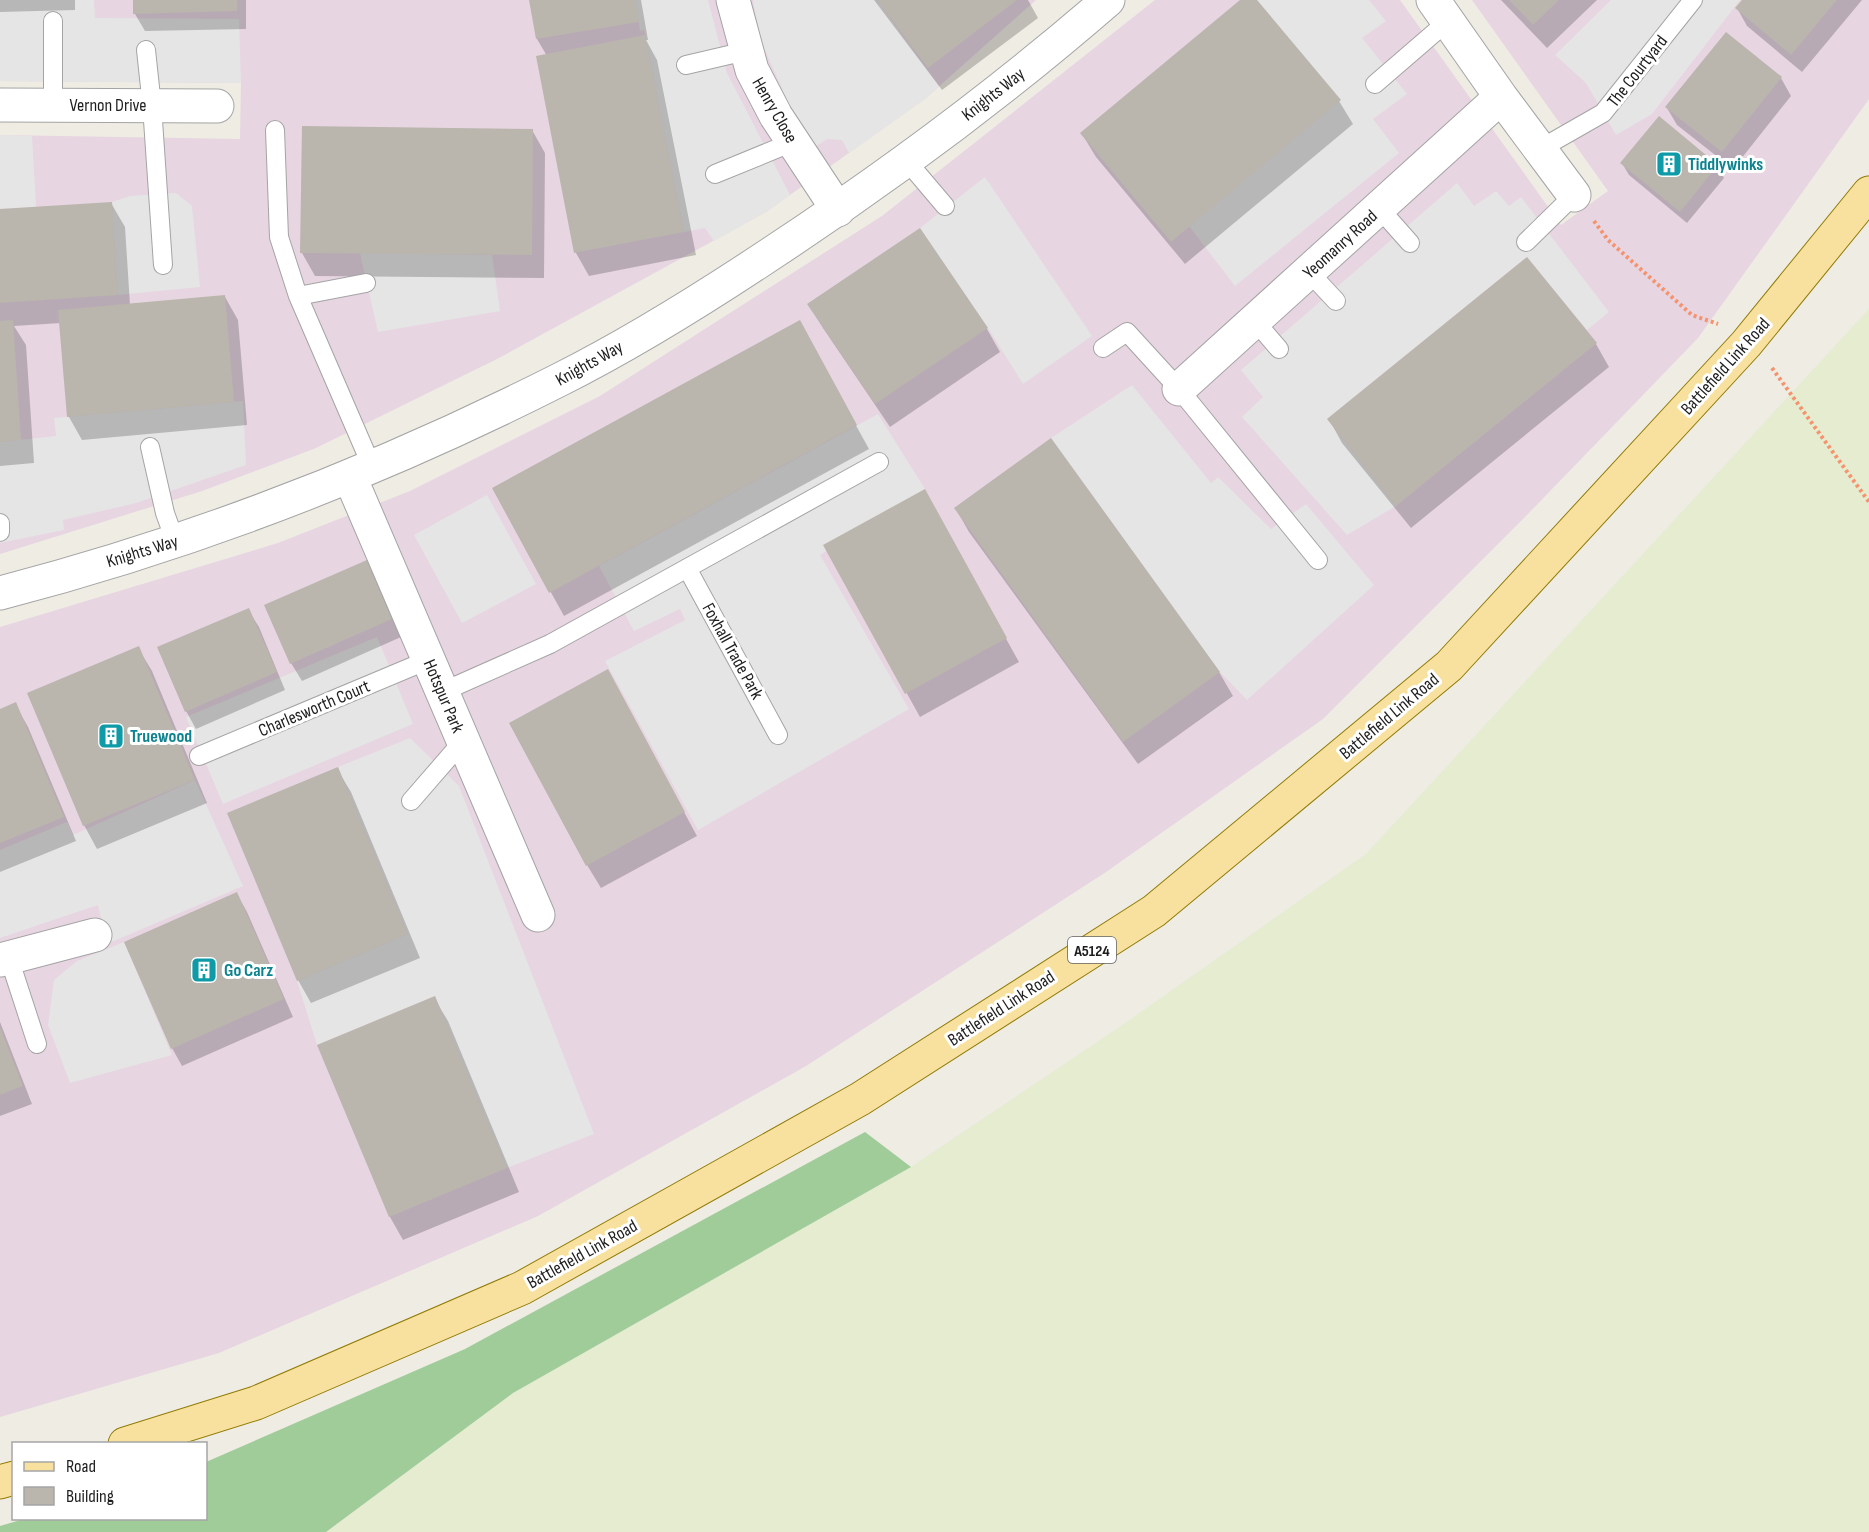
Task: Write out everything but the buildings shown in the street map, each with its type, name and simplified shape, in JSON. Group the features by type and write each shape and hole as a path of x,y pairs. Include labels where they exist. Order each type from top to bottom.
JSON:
{"main road":[{"name":"Battlefield Link Road","path":"128,1442 256,1403 522,1288 860,1099 1154,911 1449,666 1746,344 1869,193"}],"street":[{"name":"Henry Close","path":"733,0 752,70 776,116 838,210"},
{"name":"Knights Way","path":"0,593 175,541 256,513 361,472 561,379 700,301 838,210 964,117 1108,0"},
{"path":"1440,11 1501,98 1575,195"},
{"name":"Yeomanry Road","path":"1179,389 1501,98"},
{"name":"Vernon Drive","path":"0,105 217,106"},
{"name":"Hotspur Park","path":"361,472 428,660 538,915"},
{"path":"4,959 95,935"}],"lane":[{"name":"The Courtyard","path":"1540,149 1603,113 1693,0"},
{"path":"1375,84 1440,11"},
{"path":"53,21 53,105"},
{"path":"146,50 163,266"},
{"path":"686,65 746,51"},
{"path":"275,130 279,237 298,297 361,472"},
{"path":"715,174 793,142"},
{"path":"906,160 945,206"},
{"path":"1526,242 1575,195"},
{"path":"1379,208 1410,243"},
{"path":"1309,272 1336,301"},
{"path":"298,297 366,283"},
{"path":"1255,321 1279,350"},
{"path":"1103,348 1126,333 1179,389 1318,560"},
{"path":"150,447 165,513 175,541"},
{"path":"442,692 550,644 879,462"},
{"path":"0,523 0,532"},
{"name":"Foxhall Trade Park","path":"687,567 778,735"},
{"name":"Charlesworth Court","path":"199,756 428,660"},
{"path":"411,801 463,741"},
{"path":"4,959 37,1044"}],"path":[{"path":"1575,195 1608,240 1692,315 1724,326"},
{"path":"1772,368 1869,502"}],"shaded area":[{"path":"0,0 1036,0 926,98 766,212 499,358 316,448 202,491 0,554 0,135 240,139 241,83 0,81"},
{"path":"0,0 94,0 95,18 239,19 241,83 0,81"},
{"path":"635,0 708,0 727,73 790,195 766,212 714,241 705,228 684,232 644,30 640,31"},
{"path":"753,0 877,0 939,86 926,98 849,153 842,140 827,139 813,148 788,102 761,41"},
{"path":"1155,0 1400,0 1561,225 1608,191 1472,0 1869,0 1869,99 1698,338 1526,516 1323,719 1106,872 806,1066 538,1216 219,1353 0,1417 0,627 278,543 410,491 600,396 882,216"},
{"path":"1257,0 1369,0 1386,21 1362,38 1407,94 1373,119 1399,153 1235,286 1189,226 1340,100"},
{"path":"1611,0 1740,0 1652,114 1616,135 1586,83 1555,55"},
{"path":"0,135 32,136 36,207 0,209"},
{"path":"985,177 1092,336 1023,384 920,228"},
{"path":"1457,183 1474,206 1496,191 1509,206 1521,197 1609,312 1587,330 1527,257 1327,419 1396,506 1347,535 1242,417 1263,397 1241,370"},
{"path":"176,193 192,206 200,287 118,295 112,202 130,196"},
{"path":"360,253 492,255 500,311 378,332"},
{"path":"1132,385 1211,483 1218,477 1271,529 1306,504 1374,585 1247,700 1220,672 1051,438"},
{"path":"243,401 246,465 136,503 63,520 64,530 0,543 0,442 56,436 54,418"},
{"path":"878,414 925,489 820,555 909,709 698,830 605,661 685,620 680,609 634,631 599,566"},
{"path":"487,495 536,584 462,623 414,535"},
{"path":"377,637 413,724 223,804 186,717"},
{"path":"410,738 459,786 594,1134 507,1168 435,996 317,1045 297,981 408,934 338,767"},
{"path":"195,780 243,886 107,944 98,905 0,938 0,850 67,822 73,835"},
{"path":"124,942 172,1055 70,1083 48,1025 54,980 77,961"}],"green space":[{"path":"1869,309 1869,1532 326,1532 513,1393 911,1167 1118,1028 1366,854"},
{"path":"865,1132 911,1167 513,1393 326,1532 0,1532 0,1526 21,1520 207,1520 207,1462 465,1349"}],"place":[{"name":"Tiddlywinks","path":"1669,164"},
{"name":"Truewood","path":"111,736"},
{"name":"Go Carz","path":"204,970"}]}
